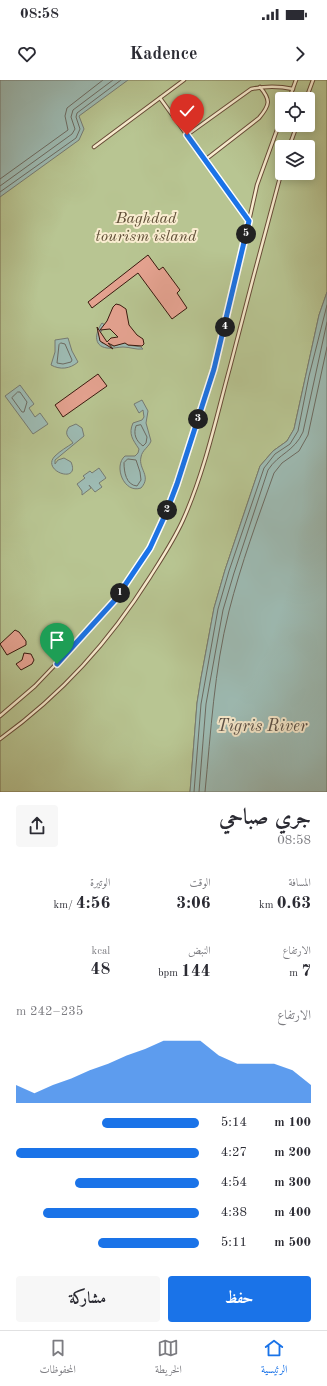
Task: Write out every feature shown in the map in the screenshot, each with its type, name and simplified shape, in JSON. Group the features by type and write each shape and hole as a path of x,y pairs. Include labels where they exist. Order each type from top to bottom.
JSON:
{"lane":[{"path":"94,147 184,80"},
{"path":"292,92 296,80"},
{"path":"309,92 313,80"},
{"path":"187,135 251,89 282,86 293,89"},
{"path":"205,160 260,118 268,105 268,96 260,87"},
{"path":"160,98 249,221"},
{"path":"0,716 35,686 98,620 115,600 150,548 177,484 214,369 263,167 276,132"},
{"path":"0,739 66,685 86,664 115,628 142,590 183,520 208,449 279,180"}],"green space":[{"name":"Baghdad tourism island","path":"0,80 327,80 327,292 319,315 294,429 287,441 273,451 260,466 225,570 214,608 197,703 190,792 0,792"}],"water":[{"path":"0,80 128,80 79,116 84,129 79,140 0,197"},
{"name":"Tigris River","path":"327,292 327,792 190,792 197,703 214,608 225,570 260,466 273,451 287,441 294,429 319,315"},
{"path":"102,323 105,325 99,335 102,343 114,346 126,342 128,345 141,347 143,349 102,347 97,341 97,334"},
{"path":"68,338 72,351 78,362 65,368 58,368 51,365 55,352 55,340"},
{"path":"20,385 34,404 29,408 35,417 40,413 48,424 33,434 5,396"},
{"path":"142,400 148,411 146,423 151,441 141,457 141,465 145,476 144,484 141,488 135,489 125,483 120,472 120,466 125,456 135,456 138,453 139,449 133,440 131,430 133,423 142,420 144,417 143,410 139,413 134,404"},
{"path":"76,424 82,428 84,436 55,460 55,464 58,460 64,458 71,462 73,469 71,473 61,473 56,471 52,462 57,454 73,443 67,434 67,430 69,427"},
{"path":"99,468 106,478 99,483 102,487 95,492 89,485 91,488 82,495 82,491 77,484 85,478 83,476 90,471 92,473"}],"building":[{"path":"148,255 159,270 163,267 180,290 177,293 187,308 172,319 138,273 92,308 88,302"},
{"path":"116,304 126,309 129,325 137,335 143,339 144,344 142,346 128,345 125,343 114,346 108,343 113,349 100,341 97,327 107,342 111,338 118,337 110,329 100,330 107,321 113,307"},
{"path":"98,374 107,386 63,417 55,405"},
{"path":"15,630 19,632 26,641 26,645 7,655 0,644"},
{"path":"24,653 31,654 34,660 32,664 21,670 16,664 22,660"}],"route":[{"path":"57,664 115,600 150,548 177,484 214,369 230,306 249,221 187,135"}]}
